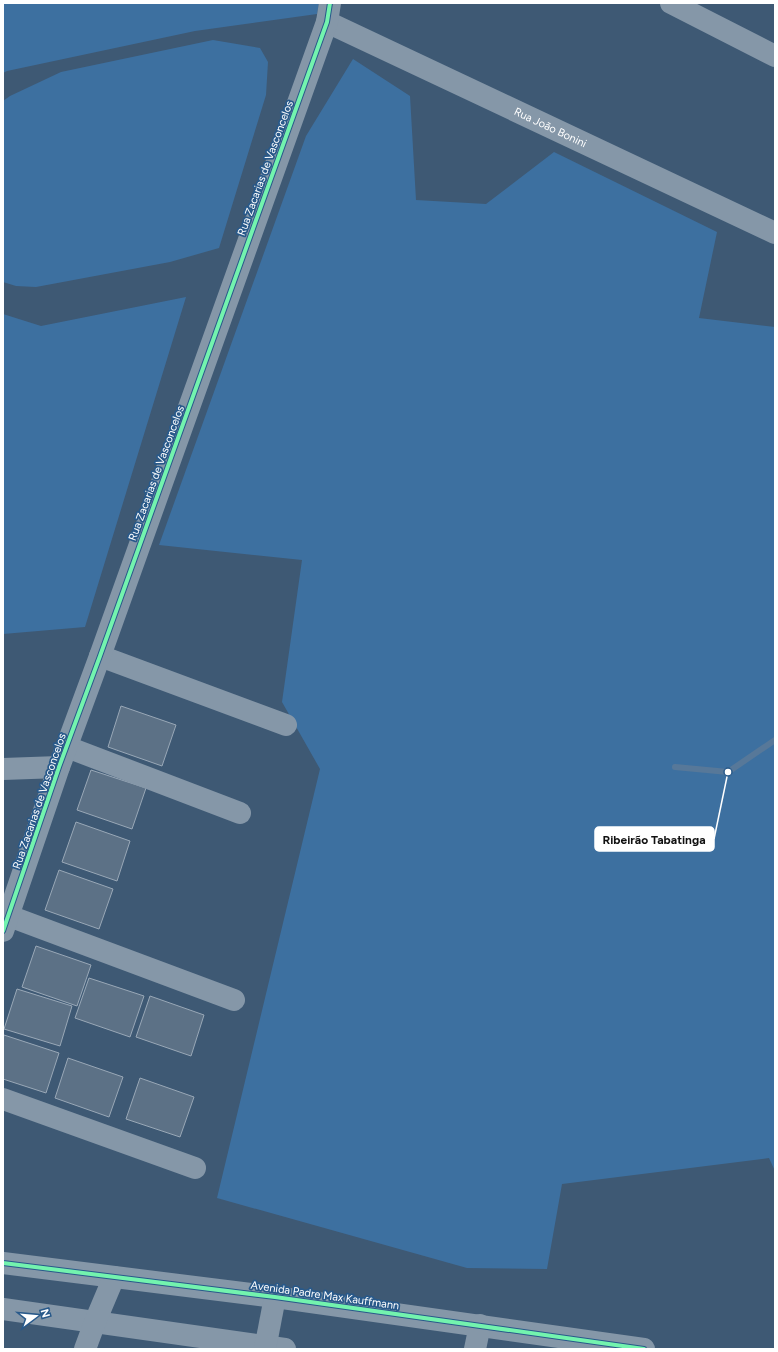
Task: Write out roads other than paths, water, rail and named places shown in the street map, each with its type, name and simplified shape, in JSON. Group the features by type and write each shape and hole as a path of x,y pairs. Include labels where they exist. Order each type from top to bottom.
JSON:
{"street":[{"path":"671,3 775,56"},
{"name":"Rua João Bonini","path":"329,12 775,233"},
{"name":"Rua Zacarias de Vasconcelos","path":"6,924 63,757 329,12"},
{"path":"100,656 286,724"},
{"path":"3,769 63,757 240,813"},
{"path":"6,924 234,1000"},
{"path":"3,1099 195,1168"},
{"name":"Avenida Padre Max Kauffmann","path":"3,1263 275,1297 644,1349"},
{"path":"84,1349 114,1277"},
{"path":"3,1309 272,1348 275,1297"},
{"path":"475,1349 480,1325"}],"waterway":[{"path":"675,767 728,772 775,740"}],"place":[{"name":"Ribeirão Tabatinga","path":"728,772"}]}
